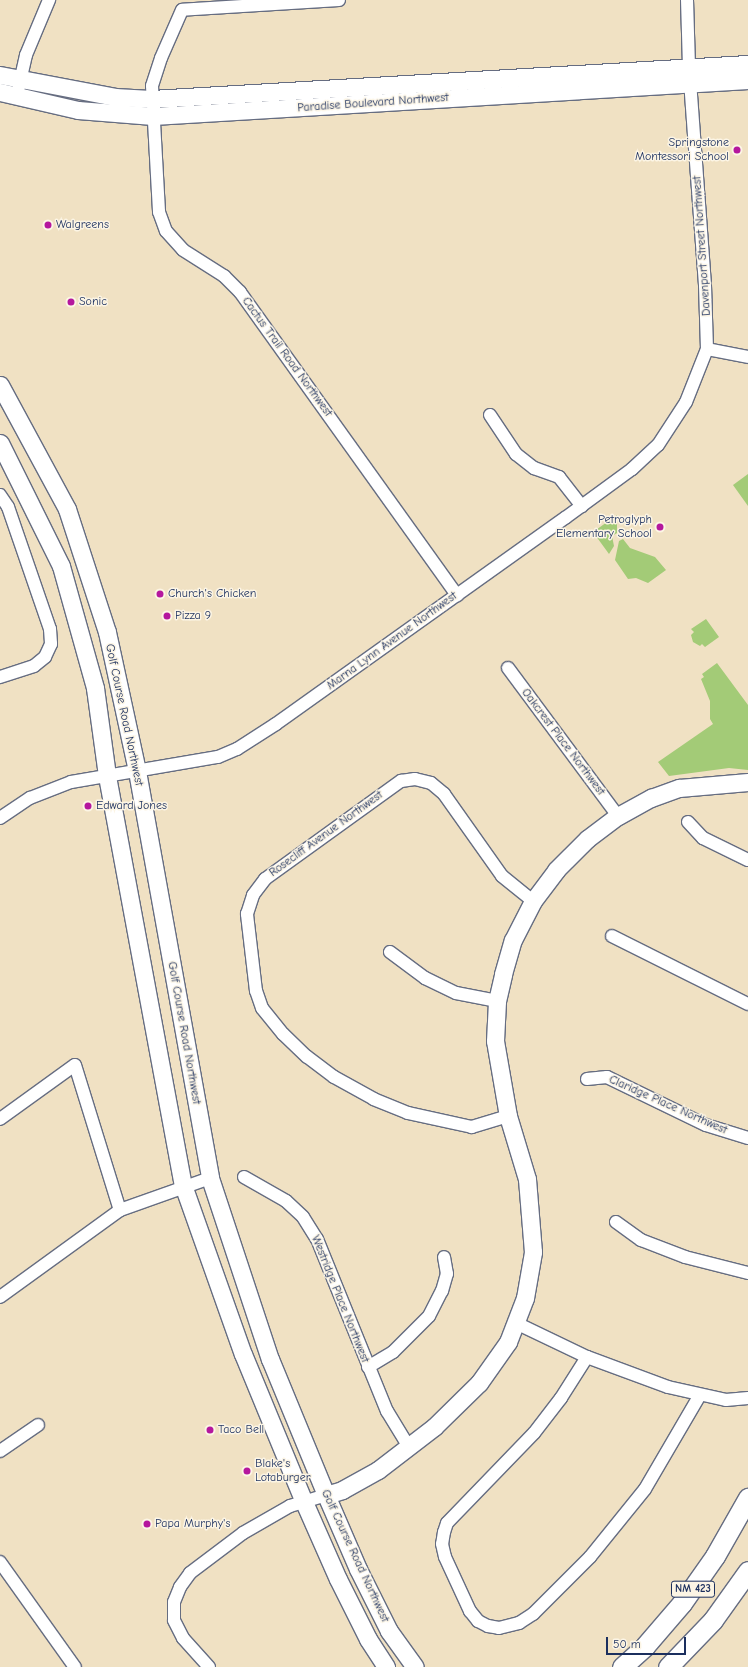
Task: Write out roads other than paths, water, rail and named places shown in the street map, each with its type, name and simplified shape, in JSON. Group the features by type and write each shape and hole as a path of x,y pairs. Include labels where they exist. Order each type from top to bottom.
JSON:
{"main road":[{"name":"Paradise Boulevard Northwest","path":"393,102 559,92 690,75 748,64"},
{"name":"Paradise Boulevard Northwest","path":"0,92 18,88 151,99 411,84 610,70 748,80"},
{"path":"559,92 570,82 610,70"},
{"name":"Paradise Boulevard Northwest","path":"0,75 18,88 78,110 153,116 374,103"},
{"path":"357,87 385,115 393,102 411,84"},
{"path":"282,91 306,108"},
{"name":"Golf Course Road Northwest","path":"0,385 67,509 107,632 137,771 210,1178 270,1359 326,1495 358,1569 389,1631 415,1667"},
{"name":"Golf Course Road Northwest","path":"0,443 60,566 95,688 107,776 183,1185 242,1354 304,1502 338,1579 368,1639 386,1667"},
{"path":"326,1495 342,1490 378,1470 434,1427 479,1383 508,1342 525,1298 533,1252 527,1179 508,1116 495,1041 497,1001 513,940 533,901 556,870 587,839 618,816 651,798 679,788 748,782"},
{"name":"NM 423","path":"622,1667 645,1646 682,1603 715,1556 748,1498"},
{"name":"NM 423","path":"668,1667 713,1620 748,1571"}],"street":[{"path":"18,88 26,54 49,0"},
{"name":"Cactus Trail Road Northwest","path":"339,0 182,10 161,58 152,86 151,99 159,212 166,231 183,250 224,276 240,292 457,595"},
{"name":"Davenport Street Northwest","path":"687,0 690,75 705,285 707,349"},
{"path":"707,349 748,357"},
{"name":"Marna Lynn Avenue Northwest","path":"0,818 49,789 107,776 218,757 237,749 276,724 632,470 658,444 686,402 707,349"},
{"path":"490,415 516,454 534,468 559,477 582,506"},
{"path":"0,495 8,507 50,630 51,644 44,657 34,666 0,677"},
{"name":"Oakcrest Place Northwest","path":"508,668 618,816"},
{"name":"Rosecliff Avenue Northwest","path":"508,1116 472,1127 408,1113 374,1099 334,1077 307,1057 283,1034 262,1008 256,991 247,914 253,895 265,879 401,781 415,779 431,783 444,794 502,876 533,901"},
{"path":"688,822 703,838 748,860"},
{"path":"612,936 748,1004"},
{"path":"390,952 425,978 456,993 497,1001"},
{"path":"0,1119 75,1064 120,1210"},
{"name":"Claridge Place Northwest","path":"587,1079 607,1076 706,1124 748,1138"},
{"name":"Westridge Place Northwest","path":"244,1177 286,1200 303,1217 317,1239 387,1411 409,1447"},
{"path":"0,1297 120,1210 183,1185 210,1178"},
{"path":"616,1222 641,1240 678,1254 748,1273"},
{"path":"368,1367 393,1352 429,1316 442,1291 447,1274 444,1257"},
{"path":"516,1323 587,1357 668,1387 726,1400 748,1398"},
{"path":"587,1357 561,1398 534,1433 447,1524 442,1544 445,1557 470,1611 478,1621 499,1628 519,1623 554,1595 614,1531 650,1483 700,1395"},
{"path":"0,1451 38,1425"},
{"path":"209,1667 183,1638 174,1620 174,1602 180,1588 190,1573 243,1533 271,1516 304,1502 326,1495"},
{"path":"0,1562 75,1667"}],"place":[{"name":"Springstone Montessori School","path":"737,150"},
{"name":"Walgreens","path":"48,225"},
{"name":"Sonic","path":"71,302"},
{"name":"Petroglyph Elementary School","path":"660,527"},
{"name":"Church's Chicken","path":"160,594"},
{"name":"Pizza 9","path":"167,616"},
{"name":"Edward Jones","path":"88,806"},
{"name":"Taco Bell","path":"210,1430"},
{"name":"Blake's Lotaburger","path":"247,1471"},
{"name":"Papa Murphy's","path":"147,1524"}]}
